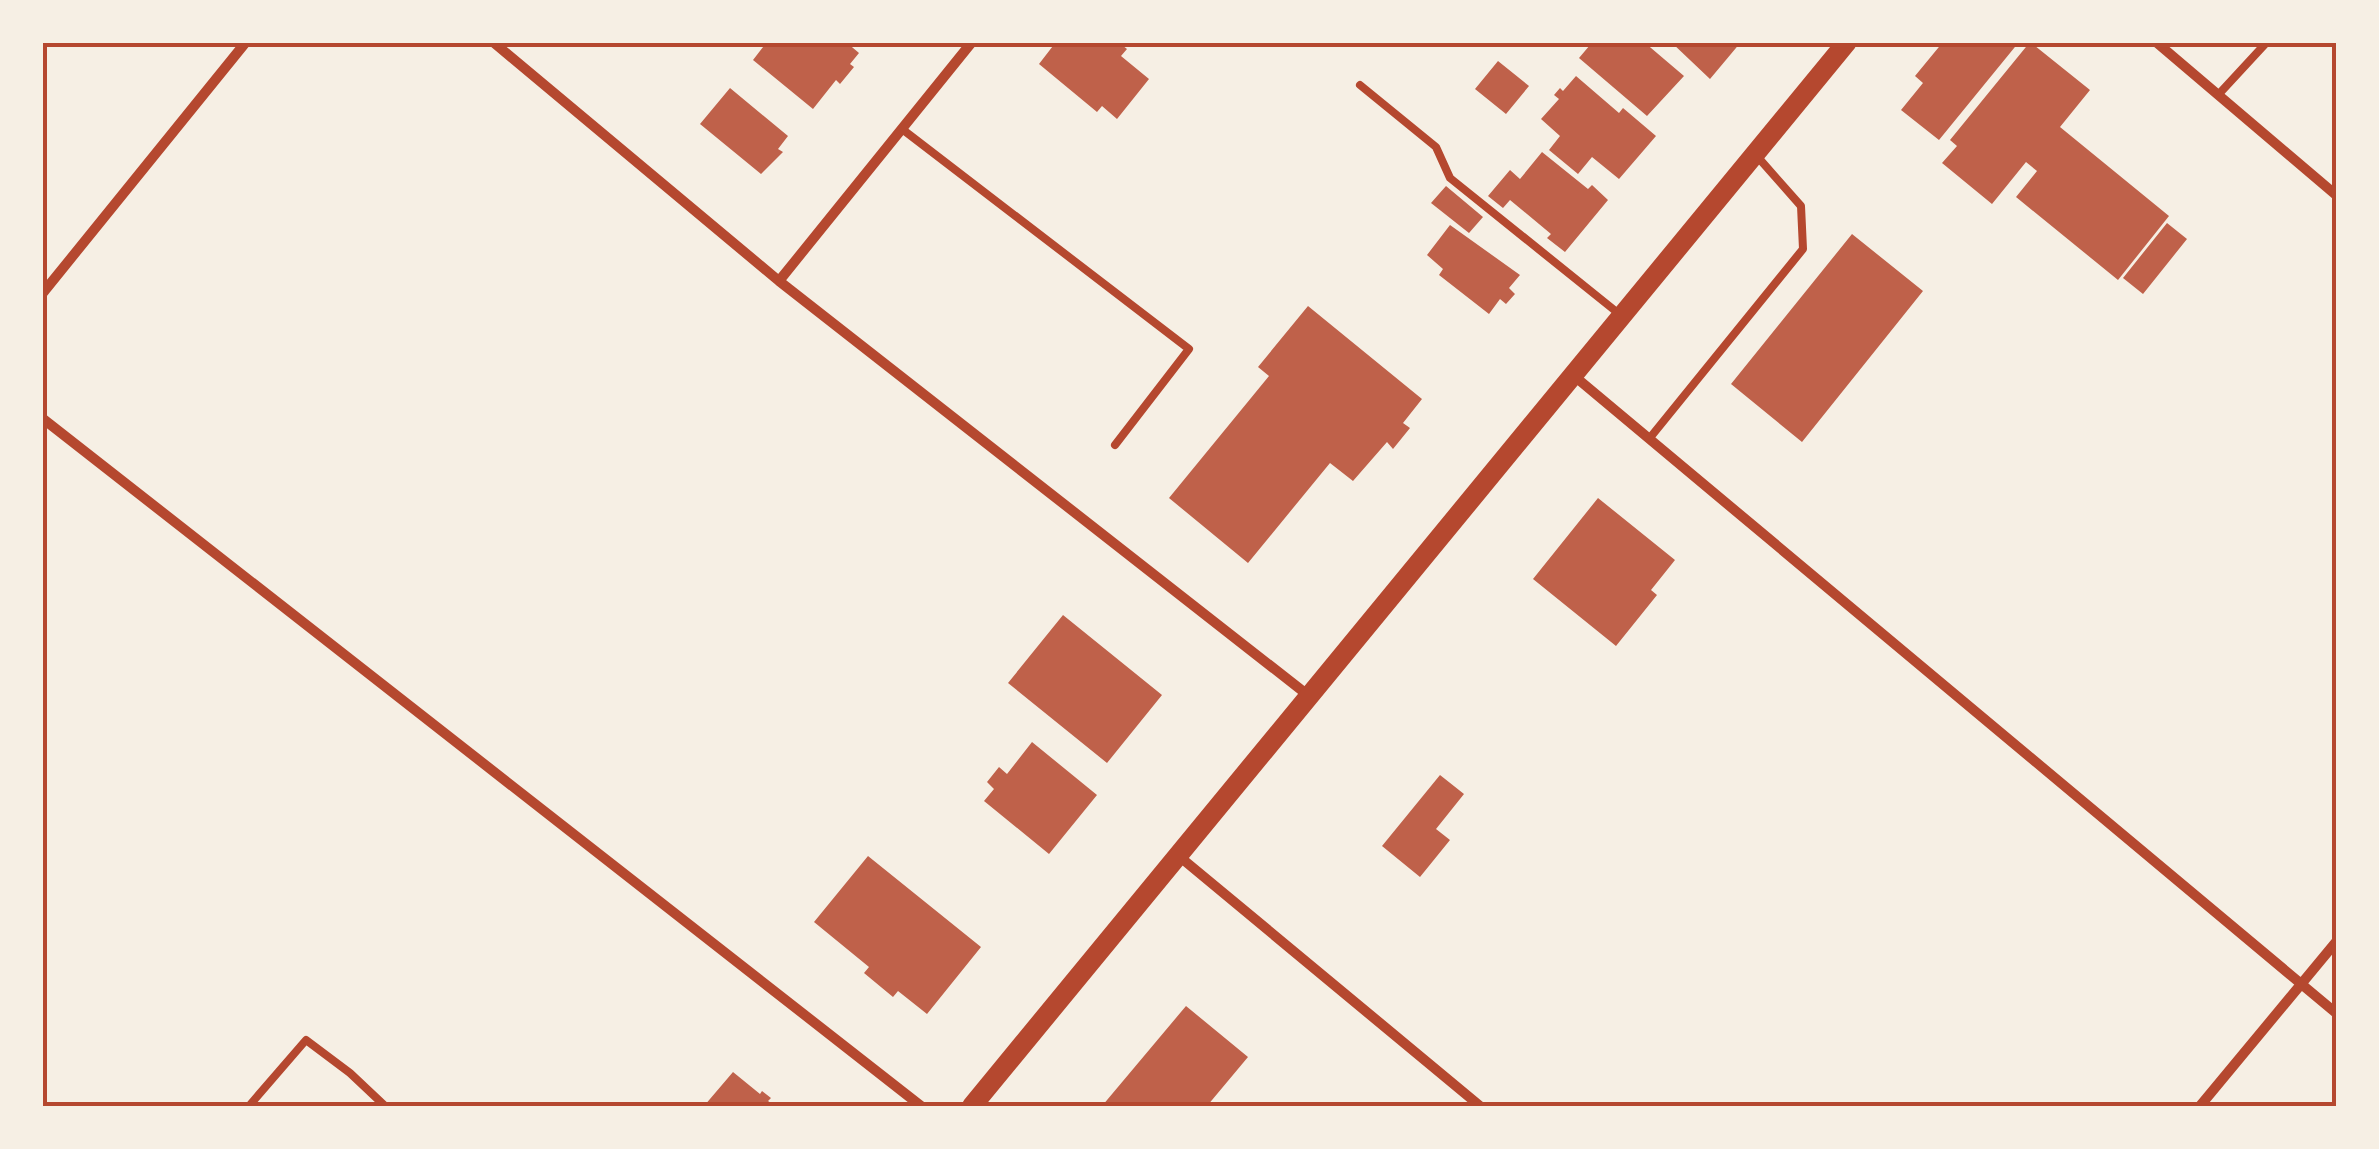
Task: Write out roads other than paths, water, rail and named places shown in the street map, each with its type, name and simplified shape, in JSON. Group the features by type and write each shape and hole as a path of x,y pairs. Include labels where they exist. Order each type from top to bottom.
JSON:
{"main road":[{"path":"972,1106 1847,42"}],"street":[{"path":"42,294 246,42"},
{"path":"493,42 779,281 1310,697"},
{"path":"779,281 972,42"},
{"path":"2156,42 2336,195"},
{"path":"1574,375 2336,1014"},
{"path":"42,418 921,1106"},
{"path":"1180,856 1480,1106"},
{"path":"2200,1106 2336,942"}],"lane":[{"path":"2218,95 2267,42"},
{"path":"1360,85 1436,147 1450,178 1622,316"},
{"path":"902,128 1189,349 1115,445"},
{"path":"1649,439 1804,249 1801,206 1755,154"},
{"path":"249,1106 306,1040 385,1106"}]}
